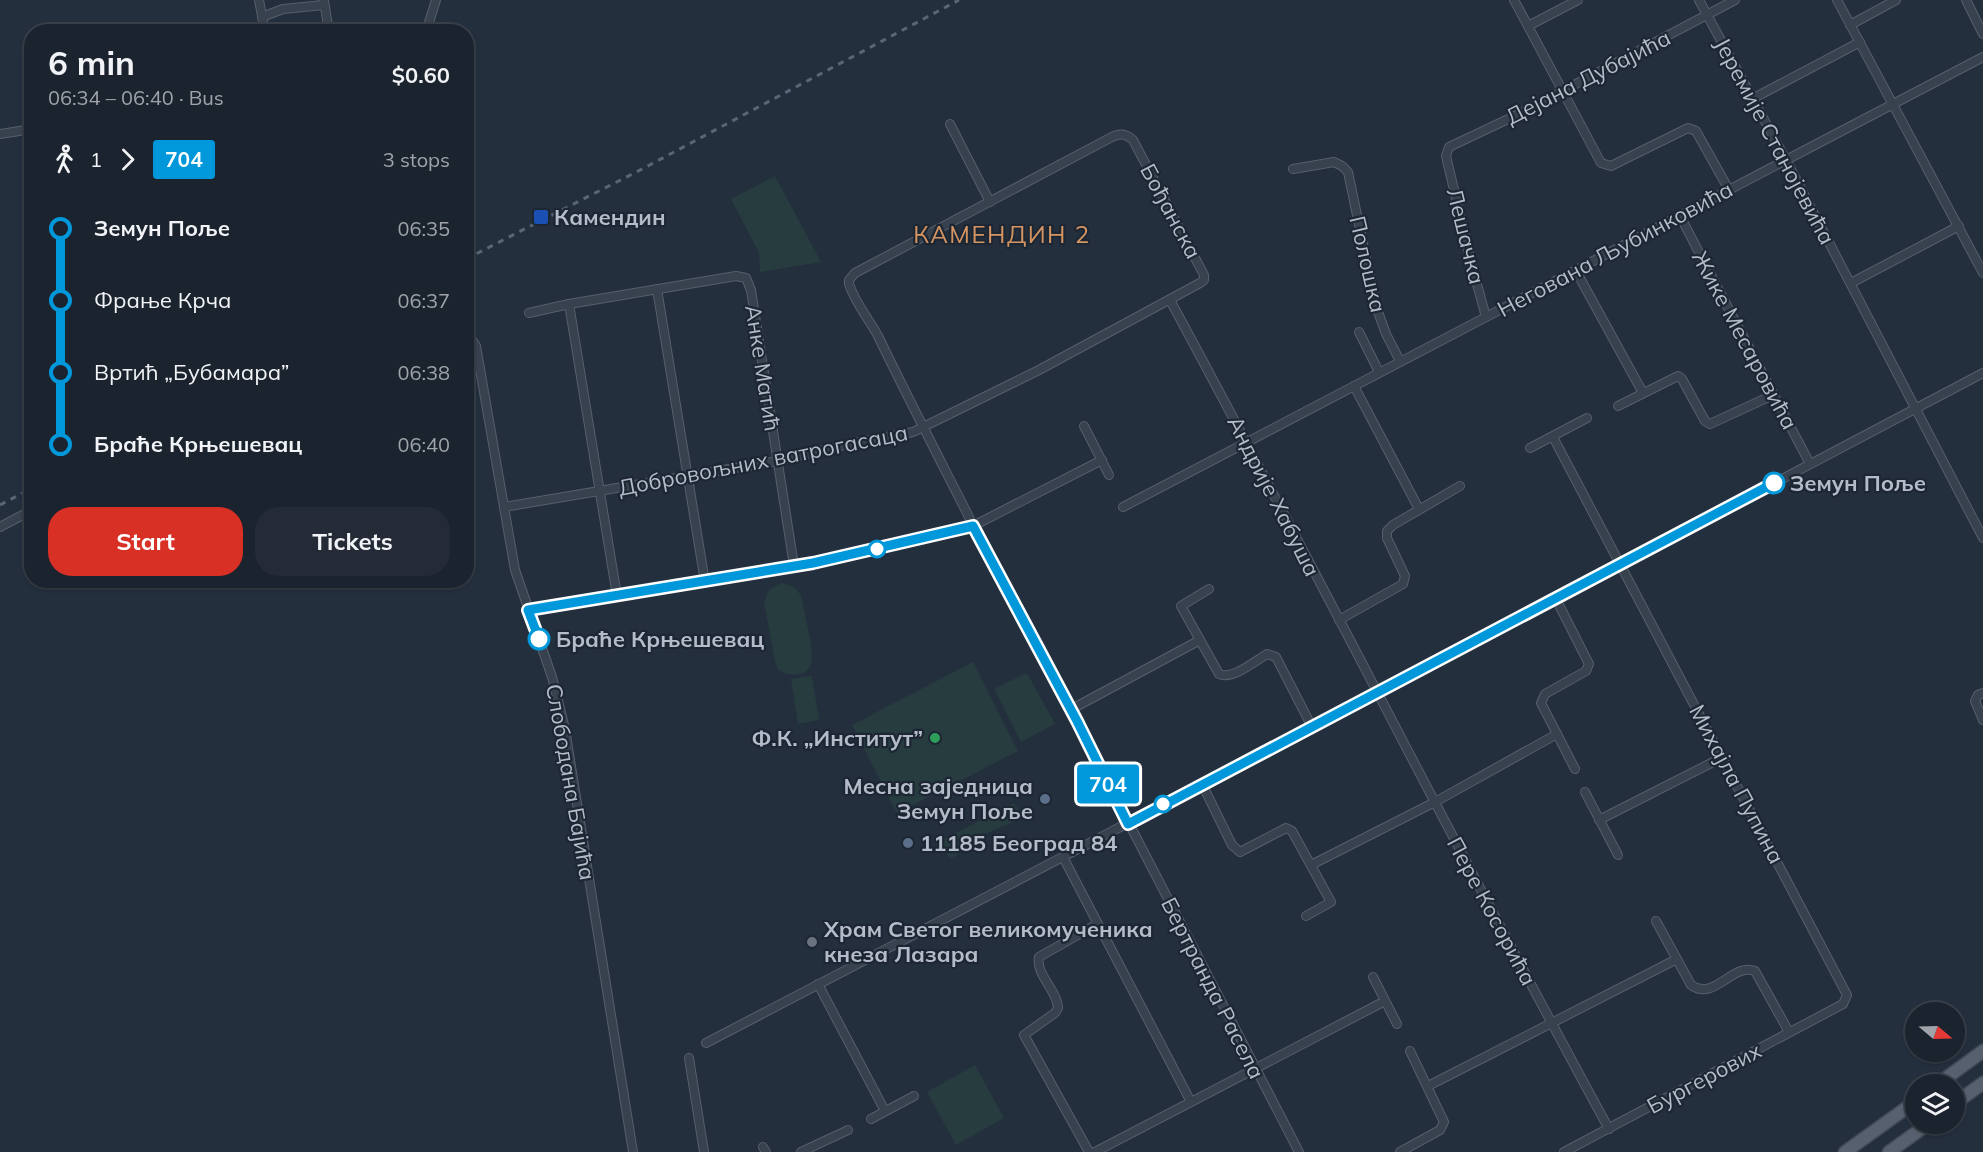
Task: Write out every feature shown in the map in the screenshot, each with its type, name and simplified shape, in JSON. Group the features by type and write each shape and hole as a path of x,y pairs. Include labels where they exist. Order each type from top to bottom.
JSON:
{"main road":[{"path":"1952,1074 1983,1051"},
{"path":"1965,1096 1983,1083"},
{"path":"1845,1152 1905,1109"},
{"path":"1889,1152 1914,1134"}],"street":[{"path":"259,0 261,24"},
{"path":"428,24 436,0"},
{"path":"1514,0 1604,165 1611,166 1688,128 1696,131 1729,190"},
{"path":"1528,26 1578,0"},
{"name":"Јеремије Станојевића","path":"1698,0 1754,99 1982,532"},
{"name":"Дејана Дубајића","path":"1446,156 1449,147 1454,143 1499,124 1563,92 1735,0"},
{"path":"1837,0 1983,273"},
{"path":"1850,25 1896,0"},
{"path":"1966,0 1983,34"},
{"path":"262,17 283,9 324,2 328,24"},
{"path":"1754,99 1860,42"},
{"name":"Негована Љубинковића","path":"1123,507 1247,440 1576,271 1983,57"},
{"path":"950,124 990,202"},
{"path":"0,134 24,130"},
{"name":"Бођанска","path":"990,202 1110,138 1124,134 1133,140 1204,275 1204,280 1200,284 1170,300"},
{"name":"Лешачка","path":"1446,156 1486,317"},
{"name":"Полошка","path":"1293,169 1335,162 1348,172 1366,264 1379,314 1400,361"},
{"name":"Бертранда Расела","path":"990,202 855,273 849,280 850,288 877,334 973,526 1299,1152"},
{"name":"Жике Месаровића","path":"1680,216 1810,464"},
{"path":"1851,283 1959,226"},
{"path":"1576,271 1643,393"},
{"name":"Анке Матић","path":"657,289 736,276 746,278 751,290 794,566"},
{"path":"529,314 569,304 657,289 705,582"},
{"name":"Добровољних ватрогасаца","path":"504,507 777,461 913,432 1039,370 1170,300"},
{"name":"Андрије Хабуша","path":"1170,300 1247,440 1377,692"},
{"path":"569,304 617,596"},
{"path":"1359,332 1379,372"},
{"name":"Слободана Бајића","path":"474,343 515,570 552,677 565,729 633,1152"},
{"path":"706,1043 1128,824 1983,373"},
{"path":"1618,406 1674,377 1681,377 1705,421 1710,424 1773,395"},
{"path":"1354,386 1419,509"},
{"path":"1530,448 1587,417"},
{"path":"1084,426 1109,476"},
{"name":"Михајла Пупина","path":"1553,436 1847,991 1843,1004"},
{"path":"528,610 794,566 973,526 1102,460"},
{"path":"1339,620 1403,584 1405,576 1386,534 1393,525 1460,486"},
{"path":"0,527 24,514"},
{"path":"1209,590 1180,606 1219,674 1223,676 1231,674 1268,654 1276,657 1312,727"},
{"path":"1556,599 1589,664 1586,671 1545,694 1542,700 1575,769"},
{"path":"1070,710 1200,640"},
{"name":"Пере Косорића","path":"1377,692 1609,1129"},
{"path":"1983,693 1978,695 1975,701 1983,720"},
{"path":"1311,865 1435,802 1557,734"},
{"path":"1599,820 1722,757"},
{"path":"1202,784 1234,849 1240,852 1286,828 1294,835 1331,902 1306,916"},
{"path":"1586,792 1618,855"},
{"path":"1063,857 1191,1101"},
{"path":"1656,921 1691,985 1701,990 1708,989 1745,969 1755,971 1789,1032"},
{"path":"1089,1152 1024,1035 1055,1013 1058,1008 1056,998 1039,964 1039,957 1097,924"},
{"path":"1428,1086 1677,958"},
{"path":"1373,977 1397,1024"},
{"path":"819,984 885,1111"},
{"path":"1095,1152 1385,1001"},
{"name":"Бургерових","path":"1564,1152 1843,1004"},
{"path":"1400,1152 1440,1130 1444,1118 1410,1051"},
{"path":"689,1058 704,1152"},
{"path":"871,1119 914,1096"},
{"path":"802,1152 848,1130"}],"green space":[{"path":"775,176 821,262 760,272 759,253 731,199"},
{"path":"782,583 794,588 802,598 812,653 808,670 794,675 778,670 764,602 769,590"},
{"name":"Ф.К. „Институт”","path":"973,662 1018,751 897,813 852,725"},
{"path":"1027,673 1055,724 1021,742 994,689"},
{"path":"812,676 819,720 798,724 791,679"},
{"path":"1014,803 1023,818 975,838 976,844 950,859 940,841"},
{"path":"975,1065 1004,1118 956,1145 927,1092"}],"railway":[{"path":"474,255 644,168 959,0"},
{"path":"0,505 24,492"}],"bus line":[{"name":"704","path":"539,639 528,610 813,563 973,526 1077,721 1128,824 1774,483"}],"place":[{"name":"Камендин","path":"541,217"},
{"name":"Земун Поље","path":"1774,483"},
{"name":"Браће Крњешевац","path":"539,639"},
{"name":"Ф.К. „Институт”","path":"935,738"},
{"name":"Месна заједница Земун Поље","path":"1045,799"},
{"name":"11185 Београд 84","path":"908,843"},
{"name":"Храм Светог великомученика кнеза Лазара","path":"812,942"}],"district":[{"name":"КАМЕНДИН 2","path":"1002,234"}]}
